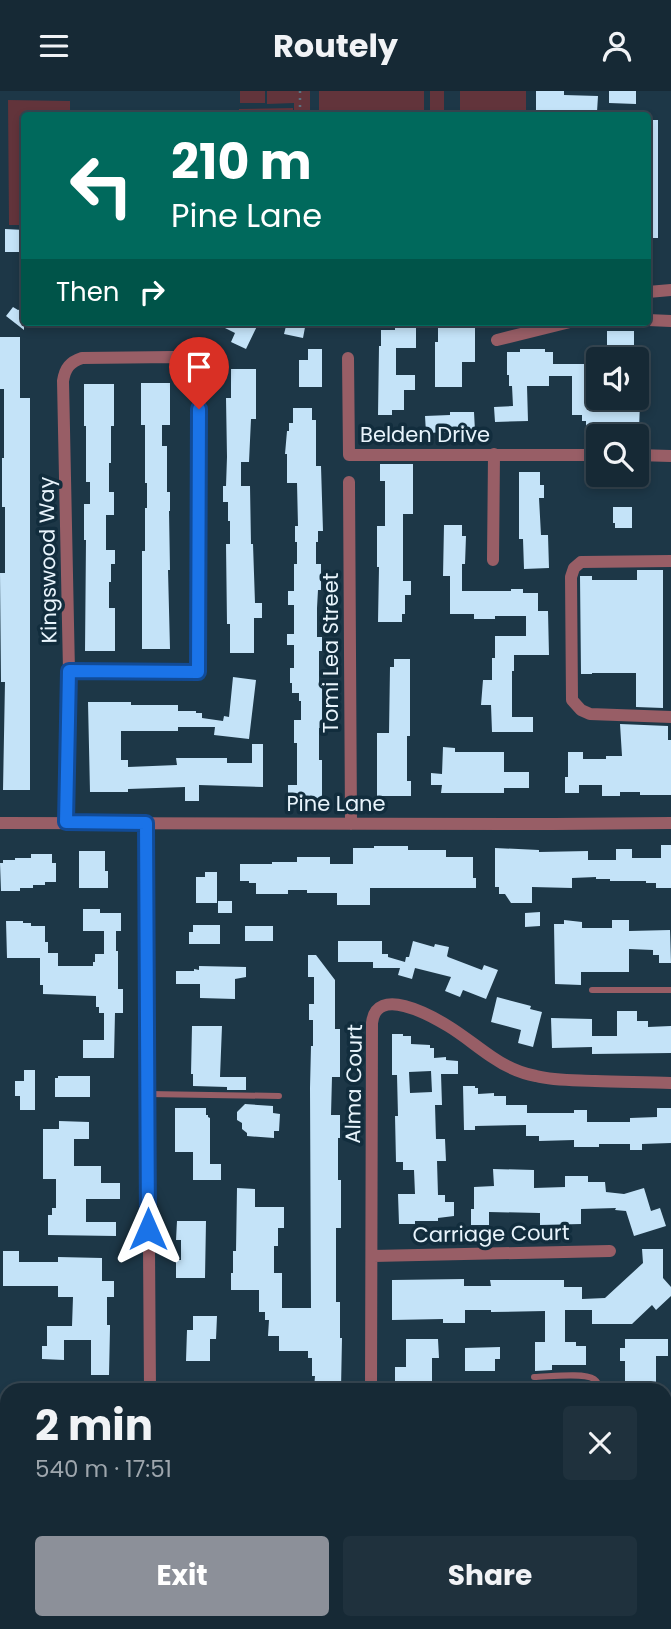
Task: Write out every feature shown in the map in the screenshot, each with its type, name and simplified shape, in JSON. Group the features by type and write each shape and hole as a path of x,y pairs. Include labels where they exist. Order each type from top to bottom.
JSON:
{"street":[{"path":"651,292 671,290"},
{"path":"651,320 671,321"},
{"path":"497,340 554,326"},
{"name":"Kingswood Way","path":"66,822 69,671 63,381 67,366 82,358 185,360 197,372 199,382 198,672 69,671"},
{"name":"Belden Drive","path":"348,358 349,455 586,455"},
{"path":"492,560 494,454"},
{"path":"649,455 671,456"},
{"name":"Tomi Lea Street","path":"349,482 351,824"},
{"path":"671,561 582,562 571,577 570,600 572,700 575,706 581,711 599,715 671,717"},
{"name":"Pine Lane","path":"0,823 671,823"},
{"path":"146,823 150,1383"},
{"name":"Alma Court","path":"371,1383 372,1023 377,1010 383,1006 399,1004 409,1007 448,1026 492,1058 537,1077 671,1083"},
{"name":"Carriage Court","path":"373,1256 610,1251"}],"lane":[{"path":"592,990 671,990"},
{"path":"147,1094 279,1096"},
{"path":"534,1377 591,1377 597,1383"}],"path":[{"path":"300,91 300,112"}],"shaded area":[{"path":"240,91 265,91 265,103 240,103"},
{"path":"267,91 310,91 310,112 294,112 294,103 267,104"},
{"path":"319,91 424,91 424,112 319,112"},
{"path":"430,91 444,91 444,112 430,112"},
{"path":"460,91 526,91 526,112 460,112"},
{"path":"8,100 70,101 70,112 21,112 21,225 9,225"},
{"path":"293,108 293,112 239,112 239,109"}],"building":[{"path":"536,91 564,91 564,95 598,96 597,112 536,112"},
{"path":"609,91 636,91 636,104 609,103"},
{"path":"651,120 658,120 658,238 651,238"},
{"path":"5,229 21,230 21,252 5,252"},
{"path":"13,307 21,309 21,326 24,326 24,330 6,316"},
{"path":"221,326 257,326 246,349 231,342 235,333"},
{"path":"286,326 305,326 303,338 284,334"},
{"path":"395,326 416,326 416,348 396,348 396,375 415,375 415,390 404,390 404,410 392,410 392,415 378,415 381,330 395,330"},
{"path":"438,326 475,326 475,362 462,362 462,387 435,387 435,342 438,342"},
{"path":"607,331 634,331 634,347 607,347"},
{"path":"0,337 20,337 20,398 30,398 30,790 3,790 5,682 1,682 0,573 5,573 5,507 2,507 4,389 0,389"},
{"path":"308,349 322,349 322,387 299,387 299,360 308,360"},
{"path":"520,349 545,349 545,352 553,352 553,364 585,364 586,410 640,410 639,424 586,424 586,421 582,421 582,415 572,415 572,376 549,376 549,386 527,386 528,421 495,422 494,407 513,406 512,386 509,386 507,375 507,352 520,352"},
{"path":"231,369 256,369 256,419 251,419 249,462 241,462 241,486 250,486 255,603 262,603 262,618 254,618 254,653 230,653 230,624 227,624 226,544 230,544 230,521 228,502 223,502 223,486 226,486 227,457 226,398 231,398"},
{"path":"141,383 170,383 170,425 162,425 162,446 167,446 167,492 170,492 170,649 142,649 142,551 145,551 147,483 145,425 141,425"},
{"path":"84,384 114,384 109,492 114,492 114,515 106,515 106,550 115,550 115,564 111,564 109,582 109,608 115,608 115,651 85,651 84,504 90,504 90,482 86,482"},
{"path":"293,408 312,408 312,420 316,420 316,466 321,466 323,531 318,531 316,564 321,564 317,637 322,637 322,651 319,651 322,728 319,728 319,760 322,760 322,800 288,800 288,785 297,785 294,720 301,720 299,693 292,693 290,683 290,668 294,668 294,645 287,645 287,634 294,634 294,605 288,605 288,591 294,591 294,564 297,564 295,526 298,526 297,483 287,483 285,454 289,423 293,423"},
{"path":"450,412 474,412 475,431 426,433 425,416 450,415"},
{"path":"380,464 413,464 413,514 403,514 403,581 411,581 411,595 405,595 402,622 378,622 377,526 385,526 385,481 380,481"},
{"path":"519,472 540,472 540,485 544,485 544,498 539,498 541,535 548,535 549,568 524,569 523,539 519,539"},
{"path":"613,507 632,507 632,528 615,528"},
{"path":"444,525 462,525 462,536 466,536 462,591 523,589 523,593 538,593 538,611 548,611 549,655 514,655 512,671 512,717 533,717 533,732 492,732 491,705 481,705 483,680 492,680 495,636 526,636 526,616 474,619 474,614 450,614 450,576 443,576"},
{"path":"637,570 663,570 663,708 636,707 636,673 581,674 580,576 592,576 592,580 637,580"},
{"path":"394,659 410,659 407,781 411,781 411,796 377,796 377,733 389,733 390,667 394,667"},
{"path":"233,677 256,680 249,739 214,735 215,727 178,727 178,731 121,731 121,760 128,760 128,767 177,765 176,758 227,758 227,763 252,763 252,744 263,744 263,787 199,785 199,801 185,801 185,787 90,792 88,702 178,705 178,711 196,711 202,713 202,718 223,721 224,716 229,717"},
{"path":"620,724 668,726 668,740 671,740 671,795 620,792 620,796 602,796 602,785 579,785 579,793 565,793 568,752 583,752 583,759 622,756"},
{"path":"443,747 455,748 455,752 504,752 504,772 529,772 529,788 504,788 504,793 441,793 442,785 431,785 431,773 442,774"},
{"path":"661,845 671,845 671,888 656,888 656,883 646,881 572,878 572,888 532,887 532,903 511,903 505,894 499,894 499,887 495,887 495,848 539,852 588,851 588,860 616,860 616,849 632,849 632,858 661,858"},
{"path":"408,846 408,850 446,850 446,857 473,857 476,888 370,888 370,905 337,905 337,893 288,890 288,894 256,894 256,883 240,881 240,864 297,862 297,857 330,857 330,864 353,864 353,848"},
{"path":"79,851 105,851 108,888 79,888"},
{"path":"31,854 52,854 52,863 56,863 56,882 33,885 33,888 20,888 20,891 1,891 0,863 15,858 31,858"},
{"path":"205,872 217,872 217,903 196,903 196,877 205,877"},
{"path":"218,901 232,901 232,913 218,913"},
{"path":"83,909 100,909 100,913 121,913 121,931 116,931 116,951 118,989 123,989 123,1013 115,1013 114,1058 83,1058 83,1040 104,1040 104,1013 99,1013 99,1007 96,1007 96,996 43,994 43,985 40,985 40,958 7,958 6,921 23,921 31,923 31,926 45,926 48,953 58,953 58,966 93,966 95,954 104,954 104,931 83,931"},
{"path":"540,912 540,926 525,927 525,913"},
{"path":"564,920 582,922 582,928 612,928 612,920 629,920 629,931 670,930 671,963 659,963 659,955 653,955 653,950 629,949 629,972 581,972 581,985 555,984 554,924 564,924"},
{"path":"193,925 220,925 220,944 189,944 189,932 193,932"},
{"path":"245,926 273,926 273,941 245,941"},
{"path":"338,941 382,941 382,954 405,962 413,941 434,947 435,944 449,947 448,957 482,970 484,965 498,970 486,999 463,990 460,997 445,991 451,977 415,968 412,979 398,975 400,968 373,968 373,962 338,962"},
{"path":"308,955 316,955 335,980 335,1029 340,1029 340,1077 332,1077 331,1115 340,1115 338,1180 341,1180 341,1228 336,1228 336,1302 340,1302 341,1383 314,1383 312,1358 308,1358 308,1351 279,1351 279,1336 268,1336 269,1320 265,1320 265,1312 259,1312 259,1290 231,1290 233,1251 236,1251 237,1188 255,1189 255,1207 284,1207 284,1228 278,1228 278,1246 274,1246 274,1273 282,1273 282,1308 311,1308 310,1088 313,1020 309,1020 309,1004 314,1004 314,977 308,977"},
{"path":"199,966 246,967 246,977 235,979 235,999 200,998 200,984 176,984 176,971 199,970"},
{"path":"497,997 531,1006 530,1009 542,1012 533,1047 518,1043 521,1030 491,1022"},
{"path":"617,1011 637,1011 637,1021 648,1021 648,1027 671,1026 671,1053 592,1054 592,1047 552,1048 551,1018 592,1019 592,1036 617,1036"},
{"path":"192,1026 222,1026 220,1077 246,1077 246,1090 193,1086"},
{"path":"392,1034 411,1036 411,1044 430,1045 430,1048 434,1048 434,1058 446,1057 446,1060 458,1061 458,1074 441,1074 442,1105 435,1105 436,1139 445,1139 446,1161 437,1161 438,1195 445,1195 445,1202 454,1202 454,1216 438,1218 438,1221 399,1224 398,1194 415,1194 414,1170 403,1170 403,1162 396,1162 397,1075 392,1075","holes":["431,1071 432,1092 410,1093 409,1072"]},
{"path":"24,1070 35,1070 35,1110 20,1110 20,1096 15,1096 15,1081 24,1081"},
{"path":"90,1076 90,1097 55,1097 55,1078"},
{"path":"463,1086 475,1086 478,1088 478,1094 494,1093 494,1096 506,1096 506,1105 527,1105 527,1113 574,1113 574,1110 587,1110 587,1122 630,1122 630,1118 657,1117 657,1108 671,1108 671,1143 642,1144 642,1150 630,1150 630,1144 574,1147 574,1140 539,1141 539,1136 526,1136 526,1125 475,1126 475,1130 464,1130"},
{"path":"245,1104 273,1106 273,1113 280,1114 279,1131 274,1131 274,1138 247,1136 242,1129 242,1123 237,1120 237,1112"},
{"path":"175,1108 206,1108 206,1115 210,1118 210,1164 221,1164 221,1180 193,1180 193,1152 175,1152"},
{"path":"59,1121 89,1122 89,1139 74,1139 74,1166 101,1166 101,1183 120,1183 120,1199 86,1199 86,1222 116,1222 116,1236 48,1235 48,1215 52,1215 52,1208 56,1208 56,1179 43,1179 43,1129 59,1129"},
{"path":"493,1169 534,1170 534,1188 565,1187 565,1176 588,1176 588,1182 605,1182 606,1192 624,1194 644,1188 651,1211 660,1208 666,1226 634,1236 626,1211 615,1210 616,1208 581,1209 581,1224 540,1225 540,1213 489,1212 489,1225 471,1225 474,1187 494,1186"},
{"path":"177,1221 206,1221 205,1278 176,1278 176,1260 181,1260 181,1240 176,1240"},
{"path":"642,1249 663,1249 663,1278 671,1287 671,1296 656,1310 652,1305 632,1324 592,1324 592,1310 565,1310 565,1342 586,1346 586,1365 552,1365 552,1370 535,1371 535,1342 545,1342 545,1311 465,1310 465,1323 443,1323 443,1319 392,1320 392,1280 464,1279 464,1286 491,1286 490,1280 564,1280 564,1287 582,1287 582,1299 605,1298 643,1263"},
{"path":"3,1251 19,1251 19,1262 58,1262 58,1257 102,1258 102,1281 114,1281 114,1297 107,1297 107,1325 110,1325 109,1375 91,1375 91,1340 64,1340 64,1360 42,1359 42,1346 47,1346 47,1326 72,1326 73,1297 58,1297 58,1286 3,1286"},
{"path":"193,1316 217,1316 216,1339 210,1339 210,1361 186,1361 187,1330 193,1330"},
{"path":"406,1339 438,1339 439,1358 432,1358 432,1383 395,1383 395,1367 406,1367"},
{"path":"625,1339 668,1339 668,1356 656,1356 656,1383 625,1383 625,1361 620,1361 620,1348 625,1348"},
{"path":"500,1347 500,1359 495,1359 495,1371 465,1371 465,1348"}],"route":[{"path":"148,1229 146,823 66,822 69,671 198,672 199,409"}]}
